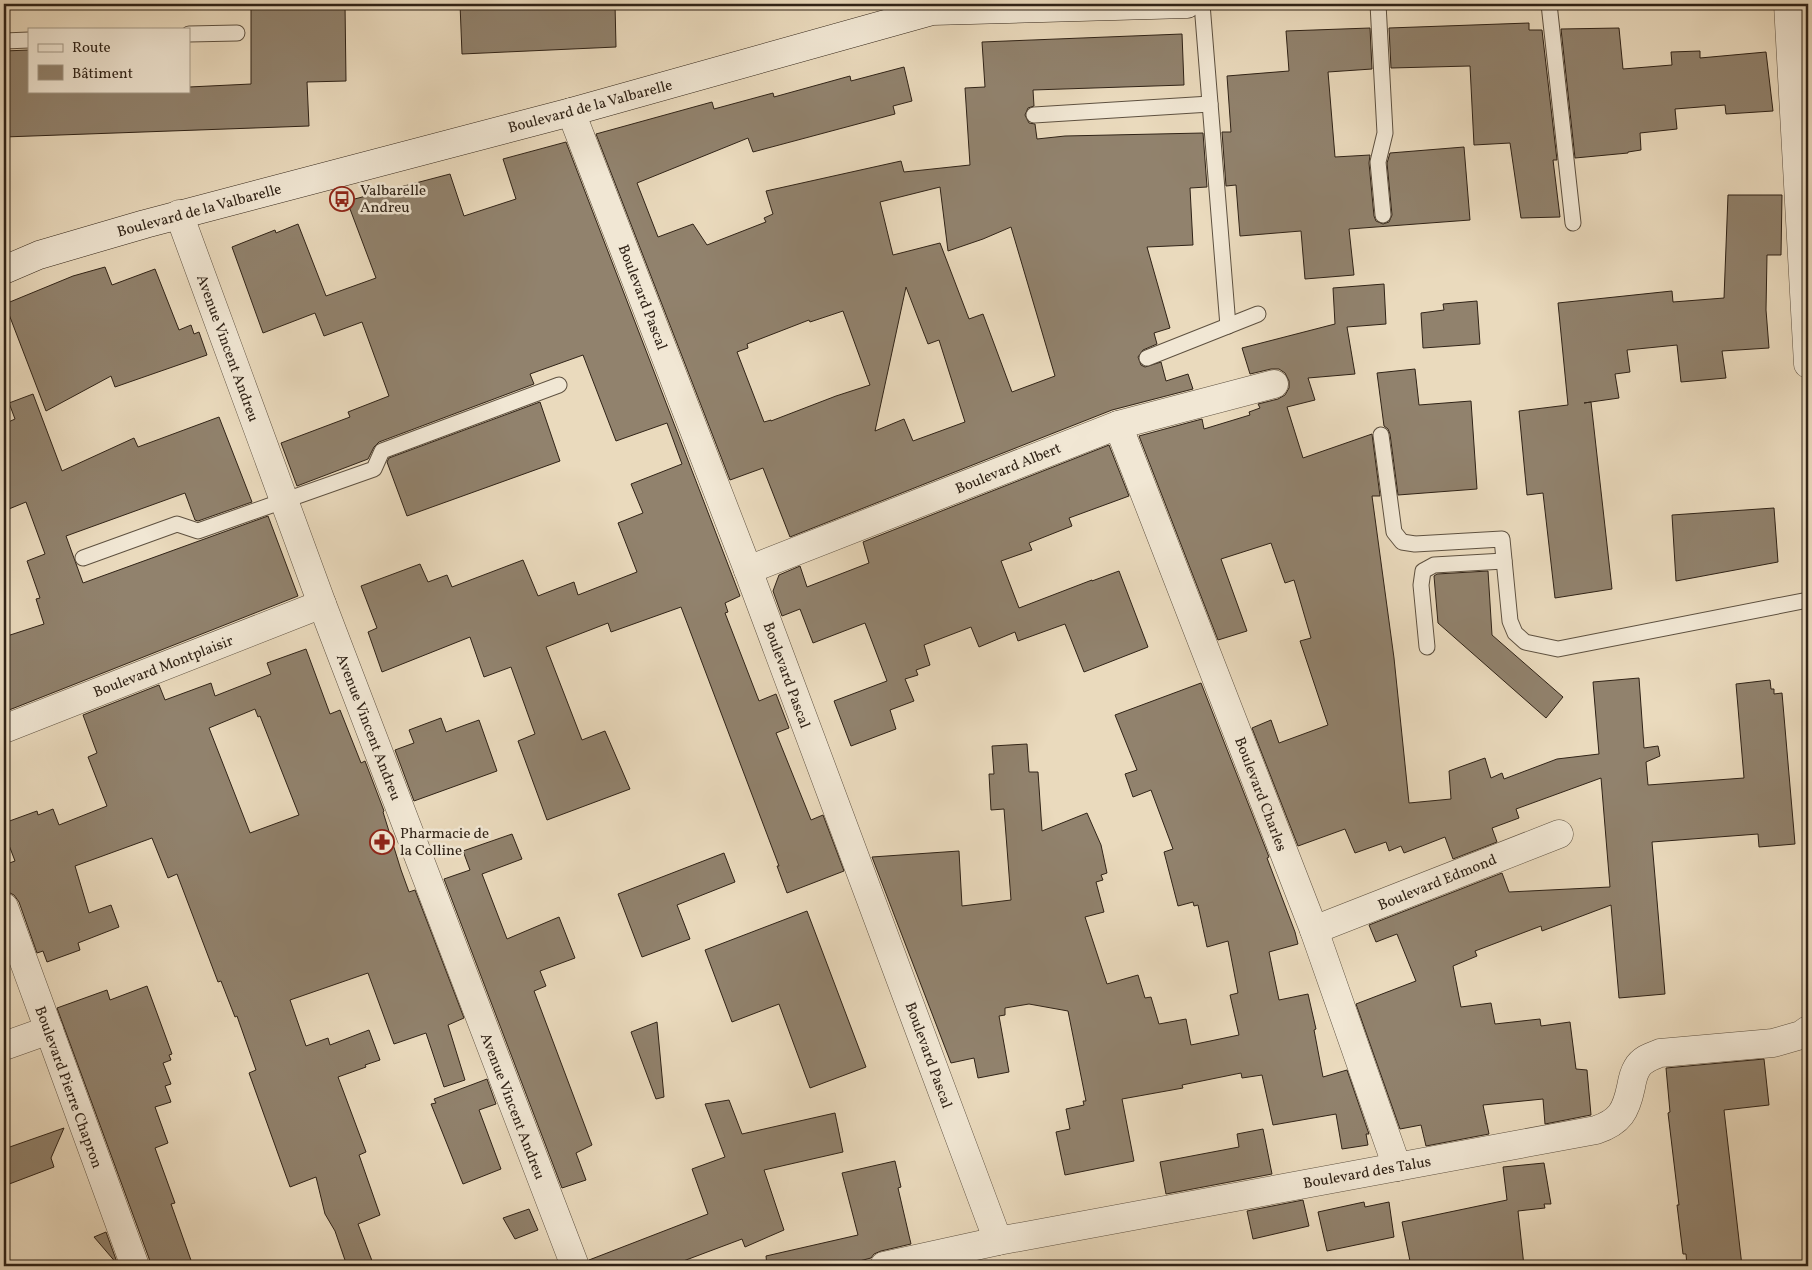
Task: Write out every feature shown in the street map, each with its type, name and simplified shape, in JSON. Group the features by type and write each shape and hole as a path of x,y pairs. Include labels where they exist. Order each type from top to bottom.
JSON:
{"street":[{"name":"Boulevard de la Valbarelle","path":"4,270 39,256 179,214 571,112 932,11 1187,4"},
{"path":"1788,4 1808,364"},
{"name":"Boulevard Pascal","path":"571,112 748,570 998,1241"},
{"name":"Avenue Vincent Andreu","path":"179,214 322,604 575,1266"},
{"name":"Boulevard Albert","path":"748,570 1118,425 1274,384"},
{"name":"Boulevard Charles","path":"1118,425 1314,930 1397,1166"},
{"name":"Boulevard Montplaisir","path":"4,729 322,604"},
{"name":"Boulevard Edmond","path":"1314,930 1559,834"},
{"name":"Boulevard Pierre Chapron","path":"4,907 135,1266"},
{"path":"4,1046 49,1030"},
{"name":"Boulevard des Talus","path":"884,1266 998,1241 1596,1130 1610,1126 1622,1115 1629,1098 1637,1067 1647,1058 1660,1053 1774,1042 1801,1035 1808,1030"}],"lane":[{"path":"1202,4 1228,326"},
{"path":"1378,4 1385,132 1378,162 1384,215"},
{"path":"1550,4 1573,223"},
{"path":"190,34 237,33"},
{"path":"4,40 28,40"},
{"path":"1034,115 1210,104"},
{"path":"1147,358 1258,314"},
{"path":"83,558 177,524 198,532 374,469 382,450 559,385"},
{"path":"1381,435 1394,532 1402,542 1415,544 1502,539 1510,621 1515,633 1525,642 1558,649 1808,600"},
{"path":"1427,647 1421,585 1423,571 1434,565 1504,561"}],"building":[{"path":"251,4 345,4 346,81 307,82 309,126 4,137 4,51 28,50 28,92 190,92 190,87 251,84"},
{"path":"460,4 615,4 616,47 462,54"},
{"path":"1529,23 1529,30 1542,30 1557,160 1553,160 1560,217 1521,218 1510,143 1474,145 1470,66 1391,68 1389,28"},
{"path":"1370,28 1372,69 1328,72 1335,157 1370,155 1369,163 1374,216 1376,221 1383,224 1389,222 1392,215 1387,163 1390,153 1464,147 1470,220 1349,229 1354,275 1305,279 1301,231 1240,236 1236,185 1226,186 1222,132 1231,132 1227,76 1289,71 1286,31"},
{"path":"1619,28 1623,69 1672,65 1671,52 1700,51 1700,58 1766,52 1773,111 1726,114 1725,105 1675,109 1677,129 1640,133 1641,150 1575,158 1561,29"},
{"path":"1182,34 1184,85 1033,90 1034,106 1028,108 1025,115 1029,123 1035,124 1037,139 1065,136 1203,133 1207,187 1190,188 1193,245 1147,247 1170,328 1154,333 1157,344 1143,350 1138,357 1141,365 1145,367 1161,362 1166,381 1188,374 1193,389 1112,410 790,537 763,468 730,480 596,134 712,102 714,109 773,93 774,97 850,76 851,81 904,67 912,101 893,106 895,114 753,152 748,138 637,183 658,237 693,224 707,245 766,222 764,218 773,214 766,191 901,161 904,172 970,165 965,88 985,87 982,42","holes":["940,187 948,251 1011,227 1055,376 1012,392 983,314 969,319 940,243 893,255 880,202","906,287 928,344 939,340 965,422 913,441 904,419 875,431","843,311 870,385 764,422 737,352 748,348 747,344 809,320 810,322"]},
{"path":"566,142 740,596 725,603 728,612 725,613 759,701 776,694 789,728 776,733 811,820 823,815 844,871 787,893 777,866 779,866 681,607 611,632 608,623 546,647 582,740 605,731 630,789 547,820 518,741 535,734 511,667 484,677 470,637 382,672 368,632 377,628 361,586 420,564 428,582 447,575 452,587 523,560 538,596 574,582 578,595 637,572 618,523 643,513 631,484 682,464 667,423 616,441 583,355 530,374 534,384 379,442 368,459 297,486 281,443 350,417 348,412 389,396 362,322 324,336 315,313 263,333 232,247 275,230 276,233 298,224 326,296 376,278 347,201 450,174 464,216 516,199 503,159"},
{"path":"1728,195 1782,195 1781,255 1767,255 1766,310 1769,348 1722,351 1726,378 1681,382 1677,345 1627,350 1630,372 1615,374 1619,398 1591,402 1612,589 1555,598 1543,493 1527,495 1519,411 1568,405 1558,303 1672,291 1673,302 1724,298"},
{"path":"105,267 112,285 155,269 179,330 191,325 194,334 199,332 207,355 115,387 111,376 46,411 5,304 73,276"},
{"path":"1384,284 1386,324 1347,327 1355,374 1308,378 1315,400 1287,407 1303,458 1372,434 1380,496 1372,496 1394,658 1409,803 1451,799 1449,771 1485,758 1491,778 1502,773 1504,779 1557,759 1599,754 1593,682 1639,678 1644,748 1658,746 1660,756 1646,762 1648,785 1744,778 1736,684 1770,680 1771,689 1774,689 1774,694 1782,693 1795,844 1759,847 1758,834 1652,842 1665,994 1619,998 1611,905 1542,931 1541,926 1475,951 1477,956 1453,966 1461,1007 1491,1003 1495,1024 1540,1019 1541,1026 1570,1022 1576,1069 1587,1070 1591,1115 1545,1124 1543,1099 1483,1105 1489,1134 1426,1146 1421,1125 1400,1129 1356,1004 1416,981 1397,934 1376,942 1369,925 1502,873 1509,892 1610,887 1601,778 1516,809 1519,818 1492,828 1497,842 1453,859 1445,837 1404,853 1401,846 1389,851 1386,842 1355,853 1345,829 1298,846 1252,728 1271,720 1279,743 1328,725 1300,641 1311,638 1294,580 1285,583 1271,543 1221,559 1247,631 1218,640 1139,436 1202,419 1204,429 1250,415 1249,412 1260,408 1258,404 1278,399 1285,395 1289,388 1289,381 1285,373 1279,369 1271,369 1250,374 1242,348 1335,324 1333,288"},
{"path":"1477,301 1480,344 1423,348 1421,313 1444,310 1443,304"},
{"path":"1415,369 1419,405 1471,401 1477,489 1398,495 1390,434 1384,426 1377,373"},
{"path":"33,394 62,471 134,438 138,447 219,417 252,502 198,521 195,520 185,493 66,536 83,583 268,516 298,596 4,712 4,637 44,624 36,599 40,598 27,561 45,554 26,502 4,511 4,424 15,419 9,403"},
{"path":"540,402 560,461 407,516 387,462 389,458"},
{"path":"1109,445 1129,496 1069,518 1072,526 1029,543 1032,550 1001,561 1019,608 1119,571 1148,647 1084,672 1065,624 1018,641 1015,632 979,647 971,627 924,645 930,665 916,670 918,675 905,679 914,701 890,710 896,729 851,746 834,701 887,681 865,623 813,643 800,609 782,616 773,591 779,575 800,566 807,587 869,563 863,542"},
{"path":"1774,508 1778,562 1676,581 1672,515"},
{"path":"1488,571 1492,635 1563,697 1546,718 1438,623 1434,576 1437,574"},
{"path":"306,649 330,714 340,710 361,763 365,761 384,811 409,892 415,890 464,1018 448,1025 465,1080 444,1087 426,1033 394,1044 368,973 290,1000 306,1046 328,1038 330,1045 369,1030 380,1060 338,1077 366,1152 359,1155 380,1215 358,1224 374,1266 347,1266 335,1231 325,1214 316,1177 290,1187 249,1073 256,1070 237,1016 235,1017 221,981 218,982 177,874 168,878 152,838 75,866 89,913 111,905 119,927 78,943 80,950 47,962 43,951 37,953 19,902 14,895 8,892 4,882 4,865 15,861 4,832 4,823 37,811 38,815 53,809 59,825 107,806 88,757 97,753 83,715 159,685 165,700 211,683 215,696 271,674 267,663","holes":["255,709 258,717 260,716 299,815 250,833 209,728"]},
{"path":"1201,683 1269,857 1267,858 1298,944 1269,952 1279,1000 1308,994 1316,1029 1314,1030 1323,1077 1347,1070 1369,1134 1366,1134 1368,1145 1342,1149 1336,1114 1273,1125 1262,1075 1242,1078 1241,1073 1182,1085 1183,1088 1122,1099 1134,1161 1065,1175 1056,1132 1070,1129 1066,1109 1084,1105 1083,1101 1086,1101 1068,1011 1029,1004 1005,1008 1005,1015 999,1016 1009,1072 978,1078 974,1058 951,1063 872,857 959,851 962,906 1011,900 1004,809 991,810 989,774 994,774 992,746 1027,744 1029,772 1038,772 1042,831 1087,813 1101,845 1107,873 1101,875 1103,880 1096,882 1104,912 1085,917 1107,984 1138,975 1145,998 1151,997 1159,1024 1186,1019 1191,1045 1239,1035 1230,995 1238,993 1228,941 1207,947 1198,905 1194,906 1193,902 1178,906 1164,852 1173,849 1151,790 1133,797 1125,774 1137,770 1115,715"},
{"path":"441,718 446,732 479,720 497,771 414,801 395,750 414,743 409,730"},
{"path":"512,834 522,859 482,874 507,939 559,917 575,958 540,971 546,986 534,991 592,1145 576,1153 586,1180 562,1188 444,879 470,870 463,851"},
{"path":"724,853 735,882 677,905 690,939 642,957 618,894"},
{"path":"807,911 866,1067 810,1088 779,1004 732,1022 705,950"},
{"path":"147,986 172,1054 169,1055 171,1060 163,1063 171,1084 165,1086 171,1102 155,1107 168,1143 155,1148 175,1203 171,1204 193,1266 150,1266 150,1261 57,1008 107,990 110,1000"},
{"path":"657,1022 664,1097 656,1099 631,1032"},
{"path":"1764,1059 1769,1105 1724,1110 1742,1266 1687,1266 1686,1254 1683,1254 1677,1205 1679,1205 1668,1113 1670,1112 1666,1068"},
{"path":"487,1079 496,1104 479,1110 501,1169 463,1184 431,1104 436,1103 434,1099"},
{"path":"729,1100 742,1134 835,1113 843,1152 764,1170 784,1230 745,1247 742,1239 670,1266 590,1266 589,1260 708,1214 692,1169 725,1157 705,1104"},
{"path":"64,1128 51,1158 54,1167 4,1186 4,1149"},
{"path":"1263,1129 1272,1174 1166,1194 1160,1162 1239,1147 1237,1134"},
{"path":"895,1161 901,1187 898,1188 911,1244 881,1251 874,1254 871,1258 840,1266 767,1266 766,1256 858,1235 842,1173"},
{"path":"1544,1163 1551,1204 1544,1204 1545,1208 1518,1211 1524,1266 1411,1266 1402,1222 1507,1200 1503,1167"},
{"path":"1303,1200 1309,1226 1253,1239 1247,1211"},
{"path":"1364,1202 1365,1207 1389,1202 1394,1237 1327,1251 1318,1212"},
{"path":"529,1209 538,1230 515,1239 503,1218"},
{"path":"106,1232 118,1265 94,1237"}],"place":[{"name":"Valbarelle Andreu","path":"342,199"},
{"name":"Pharmacie de la Colline","path":"382,842"}]}
